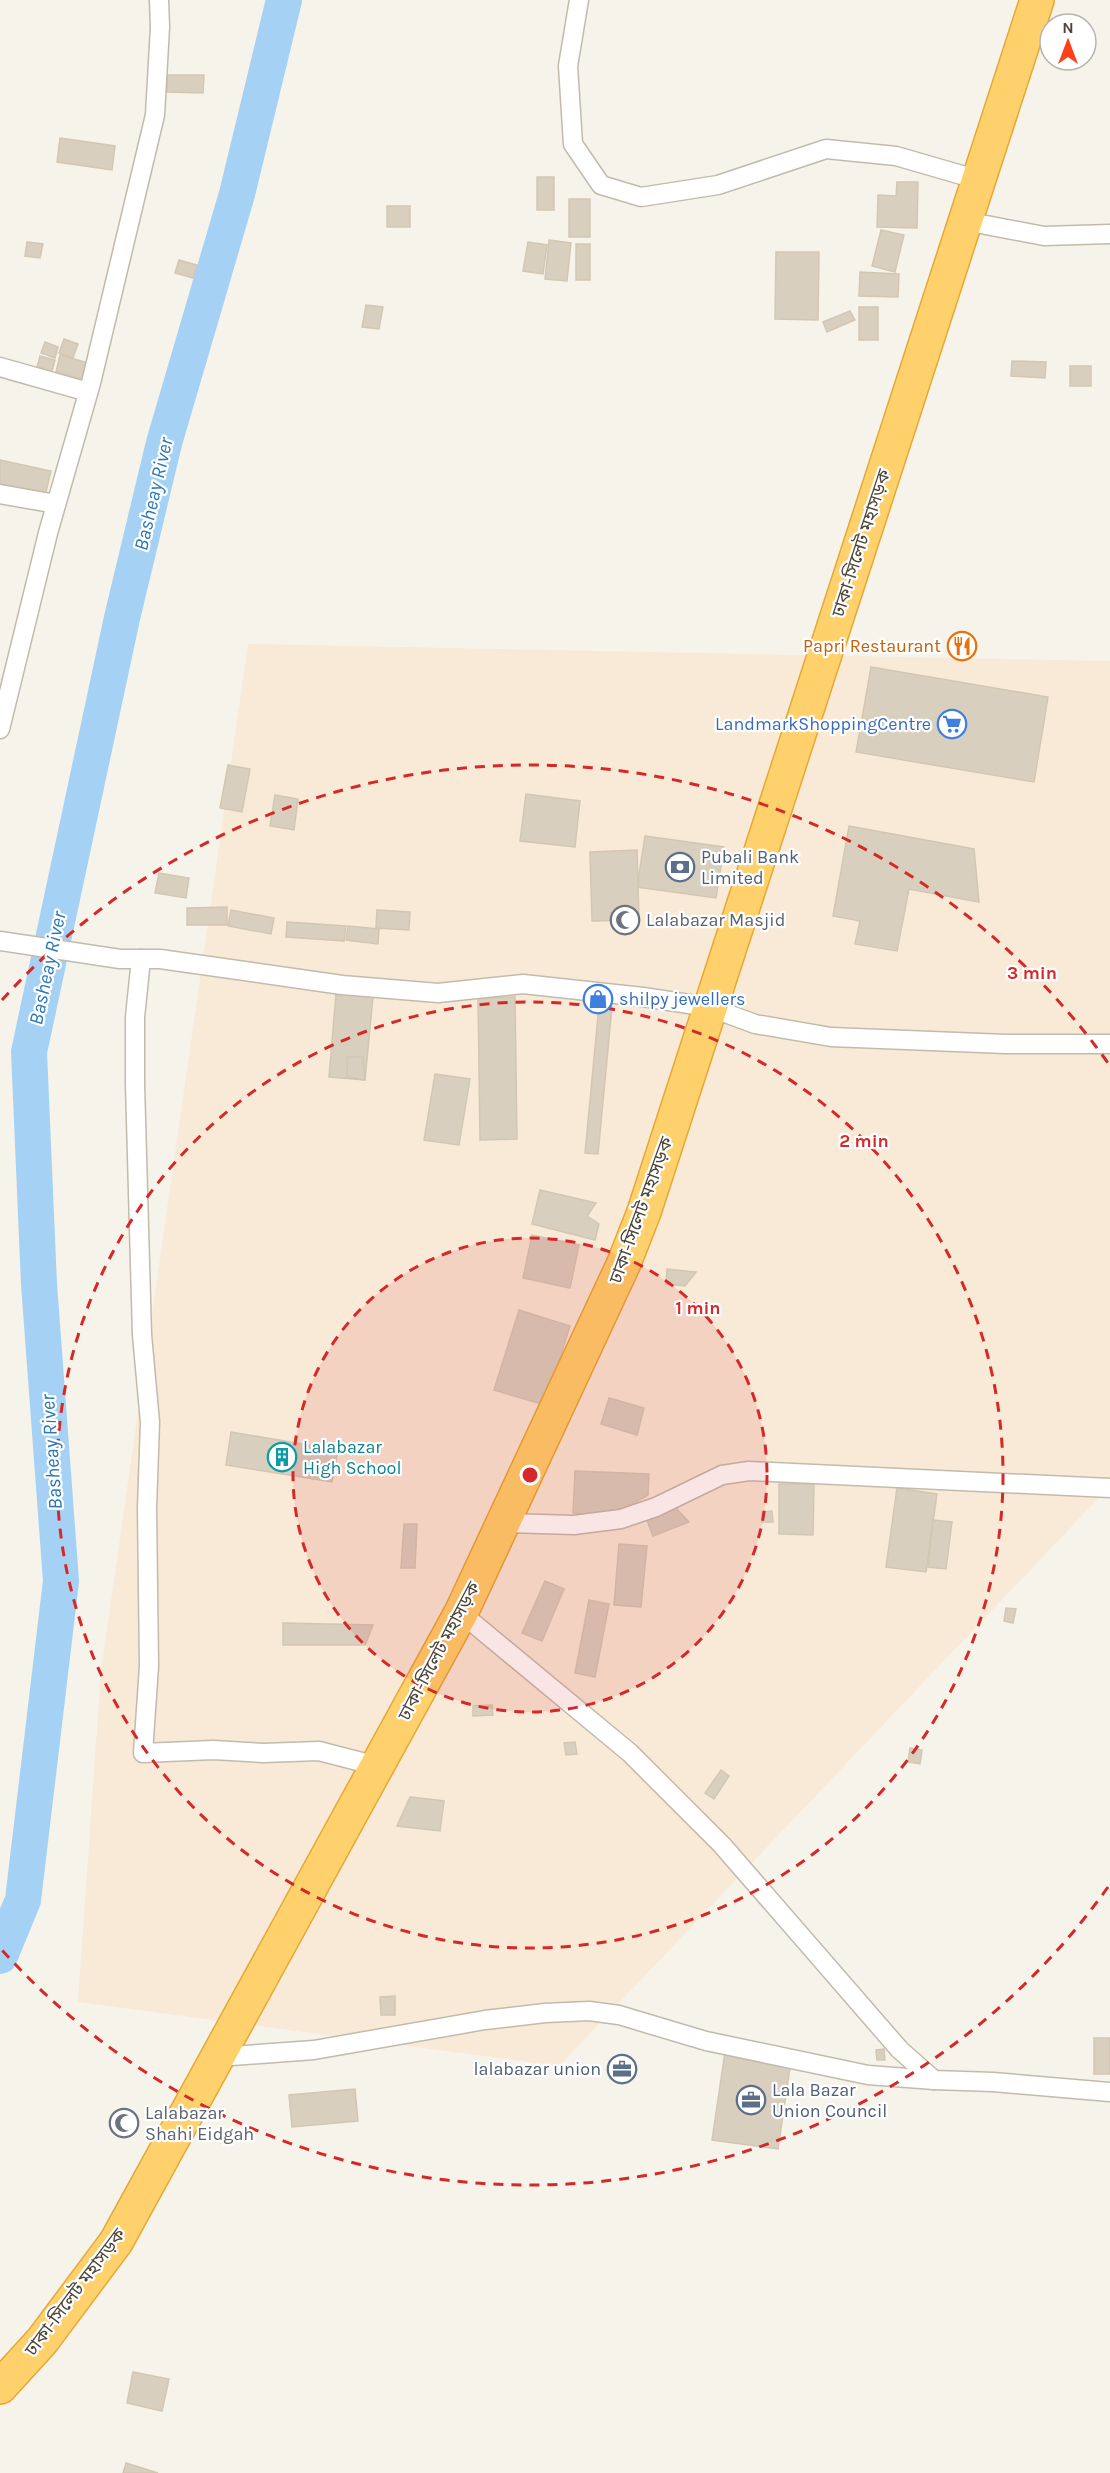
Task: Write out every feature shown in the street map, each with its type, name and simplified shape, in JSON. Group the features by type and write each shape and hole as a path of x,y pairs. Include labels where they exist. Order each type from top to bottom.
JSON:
{"highway":[{"name":"ঢাকা-সিলেট মহাসড়ক","path":"0,2387 42,2341 116,2242 461,1613 624,1263 644,1212 1037,0"}],"street":[{"path":"0,729 56,504 88,392 155,115 160,27 159,0"},
{"path":"579,0 568,66 573,144 601,185 640,197 718,185 826,149 896,156 979,180"},
{"path":"965,221 1044,236 1110,234"},
{"path":"0,367 88,392"},
{"path":"0,494 56,504"},
{"path":"0,941 120,959 160,959 342,985 438,993 523,984 643,997 709,1007 755,1024 831,1037 1006,1044 1110,1044"},
{"path":"141,959 135,1017 135,1084 142,1335 150,1422 147,1508 149,1666 143,1753 213,1750 263,1753 319,1751 377,1766"},
{"path":"504,1523 574,1525 621,1519 656,1507 722,1475 749,1471 1110,1488"},
{"path":"461,1613 630,1753 722,1845 900,2050 934,2080"},
{"path":"218,2057 314,2050 484,2020 589,2011 619,2014 706,2041 868,2075 1110,2092"}],"shaded area":[{"path":"248,644 1110,661 1110,1486 559,2066 78,2002 101,1671"}],"building":[{"path":"167,75 204,75 203,93 167,92"},
{"path":"60,138 115,146 112,170 57,162"},
{"path":"537,177 554,177 554,210 537,210"},
{"path":"897,182 918,182 917,228 877,227 878,195 896,196"},
{"path":"569,199 590,199 590,237 569,237"},
{"path":"387,206 410,206 410,227 387,227"},
{"path":"881,230 904,235 895,272 872,266"},
{"path":"549,240 571,243 567,281 545,279"},
{"path":"27,242 43,244 40,258 25,256"},
{"path":"528,242 547,245 543,274 523,271"},
{"path":"576,244 590,244 590,280 576,280"},
{"path":"776,252 819,252 818,320 775,319"},
{"path":"179,260 197,265 193,278 175,273"},
{"path":"860,272 899,274 898,297 859,296"},
{"path":"366,305 383,307 379,329 362,327"},
{"path":"859,307 878,307 878,340 859,340"},
{"path":"850,311 855,320 827,332 823,322"},
{"path":"64,339 78,344 73,358 59,353"},
{"path":"45,342 58,347 55,358 41,353"},
{"path":"60,355 88,363 84,380 56,372"},
{"path":"40,356 55,360 52,371 37,367"},
{"path":"1012,361 1046,362 1045,378 1011,376"},
{"path":"1070,366 1091,366 1091,386 1070,386"},
{"path":"0,460 51,471 45,496 0,487"},
{"name":"LandmarkShoppingCentre","path":"871,667 1048,697 1034,782 856,752"},
{"path":"228,765 250,769 242,812 220,808"},
{"path":"526,794 580,801 575,847 520,841"},
{"path":"275,795 298,799 294,830 270,826"},
{"path":"849,826 974,849 979,902 909,889 897,951 855,944 860,921 833,916"},
{"name":"Pubali Bank Limited","path":"645,836 724,847 716,898 637,887"},
{"path":"637,850 639,920 592,921 590,852"},
{"path":"159,873 189,878 186,898 155,893"},
{"path":"227,907 227,925 187,925 187,908"},
{"path":"231,910 274,918 271,934 228,926"},
{"path":"377,910 410,912 409,930 376,928"},
{"path":"287,922 346,926 344,941 286,937"},
{"path":"348,926 379,929 378,944 346,940"},
{"path":"336,994 373,997 365,1080 329,1077"},
{"path":"515,997 517,1139 480,1140 478,998"},
{"path":"599,1005 612,1007 598,1154 585,1153"},
{"path":"347,1057 363,1057 365,1080 347,1077"},
{"path":"435,1074 470,1079 459,1145 424,1140"},
{"path":"540,1190 596,1203 587,1216 599,1224 595,1240 532,1224"},
{"path":"532,1235 579,1245 570,1288 523,1278"},
{"path":"667,1269 696,1272 685,1286 666,1284"},
{"path":"519,1310 570,1326 545,1405 494,1390"},
{"path":"609,1398 644,1408 637,1435 601,1424"},
{"name":"Lalabazar High School","path":"231,1432 338,1450 332,1482 226,1465"},
{"path":"575,1471 649,1474 648,1495 613,1515 573,1513"},
{"path":"779,1484 814,1484 813,1535 779,1534"},
{"path":"897,1488 937,1494 926,1572 886,1567"},
{"path":"676,1508 689,1522 653,1536 647,1520"},
{"path":"772,1511 773,1522 762,1522 762,1512"},
{"path":"933,1520 952,1522 946,1569 928,1567"},
{"path":"404,1524 417,1524 415,1568 401,1568"},
{"path":"619,1544 647,1546 641,1607 614,1605"},
{"path":"545,1581 564,1589 542,1641 522,1633"},
{"path":"589,1600 609,1604 595,1677 575,1673"},
{"path":"1006,1608 1016,1609 1013,1623 1004,1621"},
{"path":"283,1623 373,1625 365,1645 283,1645"},
{"path":"492,1705 493,1715 473,1716 473,1706"},
{"path":"575,1742 577,1754 566,1755 564,1743"},
{"path":"910,1748 922,1750 920,1764 908,1762"},
{"path":"721,1770 729,1776 714,1799 705,1793"},
{"path":"410,1797 444,1801 440,1831 397,1826"},
{"path":"395,1996 395,2015 381,2015 380,1997"},
{"path":"1094,2038 1110,2038 1110,2074 1094,2074"},
{"path":"884,2049 885,2060 877,2060 876,2050"},
{"name":"Lala Bazar Union Council","path":"725,2052 791,2061 778,2149 712,2140"},
{"path":"355,2089 358,2121 292,2127 289,2095"},
{"path":"133,2372 169,2379 162,2411 127,2403"},
{"path":"126,2463 158,2473 123,2473"}],"waterway":[{"name":"Basheay River","path":"0,1956 23,1900 61,1581 39,1284 29,1052 122,618 164,443 237,194 284,0"}],"place":[{"name":"Papri Restaurant","path":"962,646"},
{"name":"LandmarkShoppingCentre","path":"952,724"},
{"name":"Pubali Bank Limited","path":"680,867"},
{"name":"Lalabazar Masjid","path":"625,920"},
{"name":"shilpy jewellers","path":"598,999"},
{"name":"Lalabazar High School","path":"282,1457"},
{"name":"lalabazar union","path":"622,2069"},
{"name":"Lala Bazar Union Council","path":"751,2100"},
{"name":"Lalabazar Shahi Eidgah","path":"124,2123"}]}
